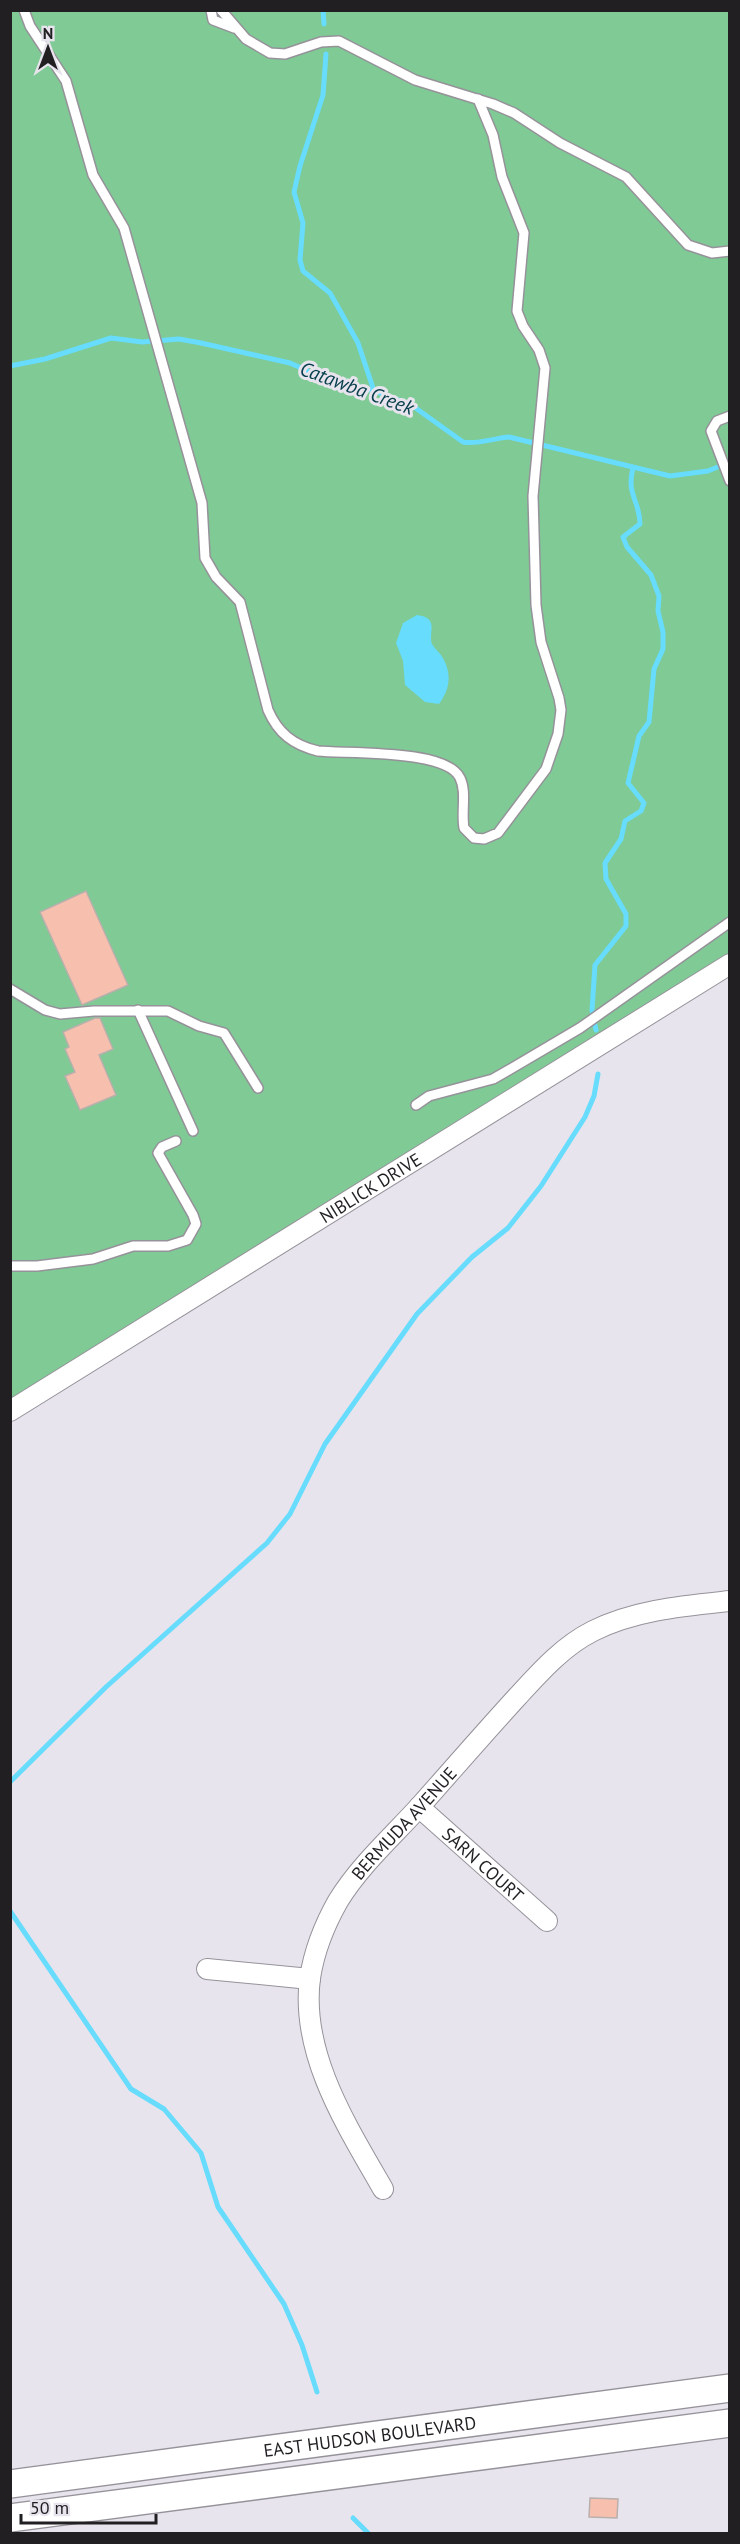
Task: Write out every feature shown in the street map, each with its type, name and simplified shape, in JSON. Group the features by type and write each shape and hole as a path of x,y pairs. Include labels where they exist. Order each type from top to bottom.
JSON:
{"main road":[{"name":"EAST HUDSON BOULEVARD","path":"10,2484 729,2388"},
{"name":"EAST HUDSON BOULEVARD","path":"10,2518 729,2422"}],"street":[{"name":"NIBLICK DRIVE","path":"10,1411 729,964"},
{"name":"BERMUDA AVENUE","path":"382,2189 351,2132 318,2055 309,2003 310,1979 324,1932 339,1901 374,1856 547,1665 579,1639 593,1631 648,1612 729,1600"},
{"name":"SARN COURT","path":"419,1807 547,1921"},
{"path":"207,1969 310,1979"}],"lane":[{"path":"24,10 30,26 66,81 93,175 124,228 169,379 202,503 205,558 216,577 240,602 274,725 286,738 303,748 426,758 450,766 457,772 463,787 464,828 474,838 491,837 507,824 546,769 560,727 560,698 538,627 533,496 543,408 543,359 517,311 524,233 522,222 502,177 493,135 478,99"},
{"path":"211,10 213,20 236,28"},
{"path":"221,10 236,28 260,48 278,54 321,42 339,41 415,80 478,99 514,113 560,143 626,177 688,245 712,253 729,250"},
{"path":"729,416 713,424 712,435 729,481"},
{"path":"416,1105 442,1091 493,1079 580,1028 729,922"},
{"path":"10,989 45,1010 60,1014 138,1010 168,1011 199,1026 224,1033 258,1088"},
{"path":"138,1010 193,1131"},
{"path":"10,1266 37,1266 93,1259 133,1246 168,1246 187,1240 196,1224 193,1215 158,1153 162,1147 176,1142"}],"green space":[{"path":"11,11 729,11 729,953 11,1402"}],"water":[{"path":"417,615 431,622 432,644 445,661 447,668 448,686 439,704 425,702 405,685 403,661 396,643 403,623"}],"building":[{"path":"86,891 128,985 82,1005 40,912"},
{"path":"100,1018 113,1049 99,1055 116,1095 80,1110 65,1076 75,1072 65,1049 69,1047 63,1032"},
{"path":"590,2498 618,2499 617,2518 589,2517"}],"waterway":[{"path":"323,10 324,24"},
{"path":"326,54 323,95 294,192 303,223 300,260 303,271 330,293 338,307 358,343 374,391"},
{"name":"Catawba Creek","path":"10,366 45,359 111,338 142,342 179,339 290,363 321,377 374,391 410,404 463,442 480,442 509,437 670,476 708,471 730,462"},
{"path":"596,1030 592,1010 595,965 626,926 626,914 606,879 605,863 621,839 625,821 641,811 644,803 628,783 639,736 649,722 654,669 663,649 663,632 658,611 659,596 651,575 627,547 623,537 640,524 631,485 633,468"},
{"path":"10,1782 106,1687 267,1543 290,1514 325,1444 417,1314 472,1257 508,1228 541,1186 585,1117 594,1096 598,1074"},
{"path":"10,1911 131,2089 164,2109 201,2153 218,2207 284,2304 302,2345 317,2392"},
{"path":"353,2518 369,2534"}]}
